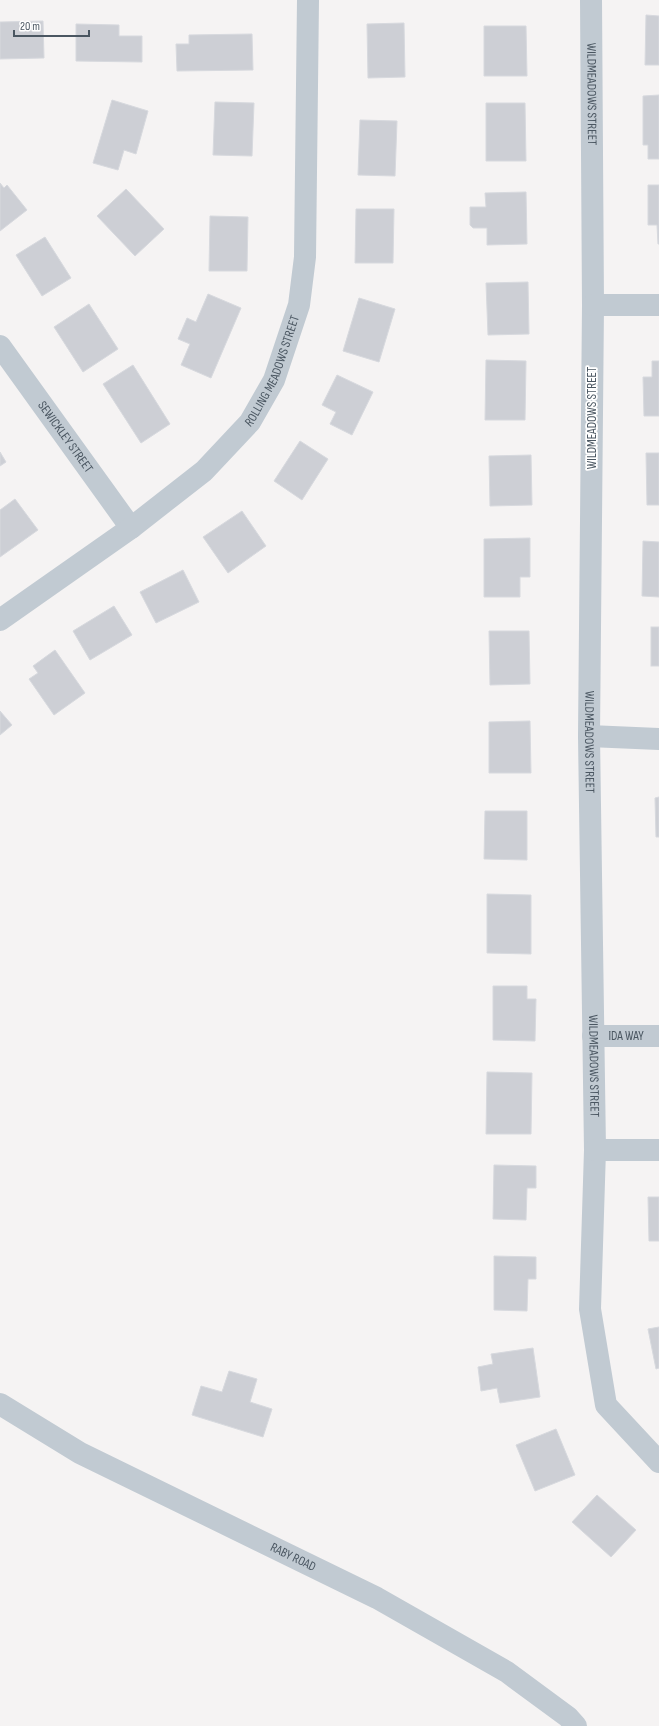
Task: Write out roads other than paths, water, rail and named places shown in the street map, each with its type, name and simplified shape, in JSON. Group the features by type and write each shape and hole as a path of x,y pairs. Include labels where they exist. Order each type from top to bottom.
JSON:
{"street":[{"name":"ROLLING MEADOWS STREET","path":"0,620 131,528 204,471 250,422 274,380 297,313 305,257 308,0"},
{"name":"WILDMEADOWS STREET","path":"591,0 593,305 589,736 595,1150 590,1309 606,1405 659,1462"},
{"path":"593,305 659,305"},
{"name":"SEWICKLEY STREET","path":"0,346 131,528"},
{"path":"589,736 659,739"},
{"name":"IDA WAY","path":"593,1036 659,1036"},
{"path":"595,1150 659,1150"},
{"name":"RABY ROAD","path":"0,1404 80,1453 377,1598 507,1672 568,1718 576,1726"}]}
